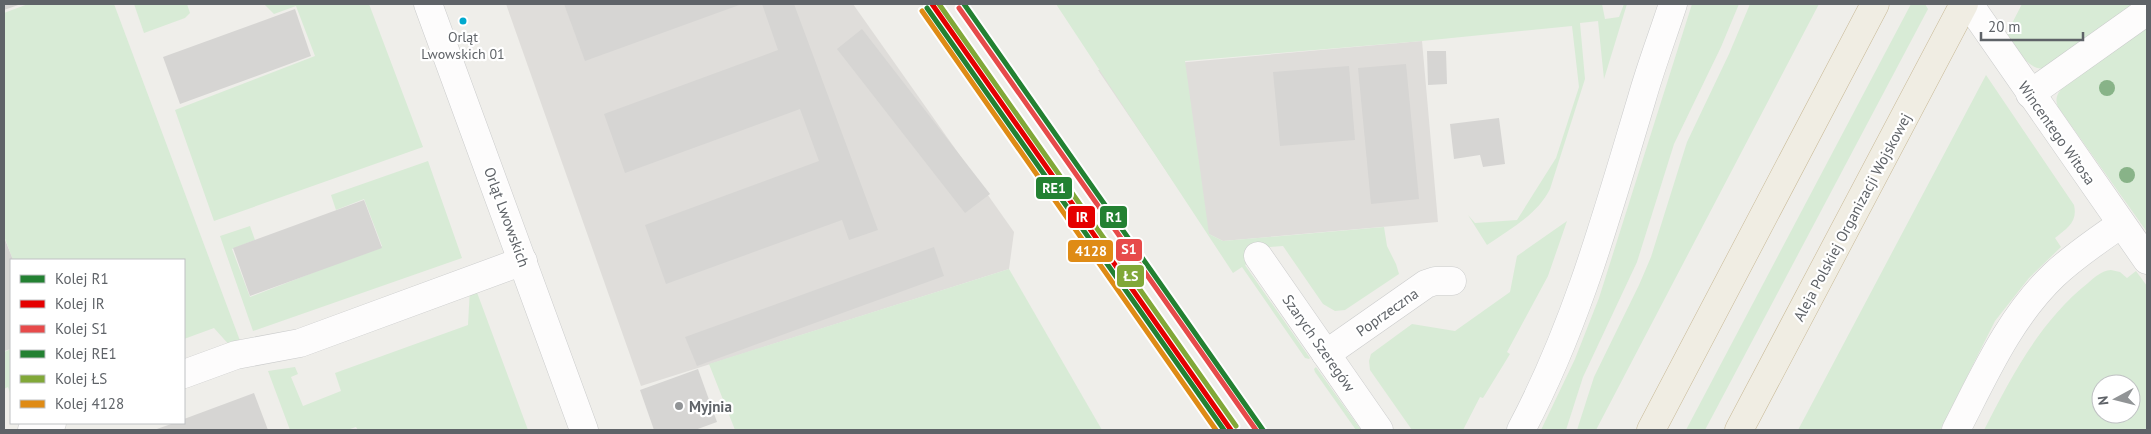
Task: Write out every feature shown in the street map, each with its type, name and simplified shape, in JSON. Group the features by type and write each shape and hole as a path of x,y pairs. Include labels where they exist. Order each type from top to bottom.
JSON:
{"highway":[{"path":"1651,430 1875,4"},
{"name":"Aleja Polskiej Organizacji Wojskowej","path":"1739,430 1964,4"}],"street":[{"name":"Orląt Lwowskich","path":"428,4 584,430"},
{"path":"1521,430 1552,367 1579,301 1673,4"},
{"name":"Wincentego Witosa","path":"1969,4 2147,260"},
{"path":"2030,94 2147,11"},
{"path":"1956,430 1995,353 2029,302 2054,275 2121,224"},
{"name":"Szarych Szeregów","path":"1258,256 1380,430"},
{"path":"185,374 236,355 300,343 523,261"},
{"name":"Poprzeczna","path":"1326,354 1426,284 1435,281 1452,281"},
{"path":"32,430 49,424"}],"shaded area":[{"path":"506,4 853,4 1014,232 1009,269 641,386"},
{"path":"1422,41 1438,222 1223,241 1209,234 1098,70"}],"green space":[{"path":"28,4 114,4 242,346 232,348 214,328 185,339 185,259 13,259 4,236 4,13"},
{"path":"134,4 187,4 190,13 185,18 144,33"},
{"path":"264,4 369,4 423,147 214,221 175,110 315,56 296,6 274,14"},
{"path":"1056,4 1602,4 1605,19 1619,17 1624,4 1627,4 1604,79 1598,21 1580,23 1585,79 1550,189 1545,198 1530,214 1487,245 1468,215 1475,223 1517,220 1556,158 1579,87 1572,26 1185,61 1209,234 1223,241 1384,227 1387,246 1399,274 1345,310 1335,311 1323,304 1283,246 1270,247 1245,265 1309,359 1305,358 1242,267 1233,273"},
{"path":"1692,4 1739,4 1721,47 1674,144 1637,262 1583,377 1566,430 1541,430 1575,359 1599,298"},
{"path":"1750,4 1819,4 1596,430 1577,430 1594,377 1651,257 1687,142 1729,54"},
{"path":"1911,4 1925,4 1928,9 1705,430 1686,430"},
{"path":"2022,4 2135,4 2045,68 2039,68 2027,62 2007,33"},
{"path":"2147,27 2147,232 2058,107 2056,101 2065,85"},
{"path":"1986,75 2074,205 2073,220 2055,238 2061,247 2029,278 1995,321 1940,430 1798,430"},
{"path":"428,161 462,258 253,331 220,236 250,226 255,240 232,249 250,297 382,246 364,199 336,210 331,195"},
{"path":"1567,221 1548,276 1507,352 1510,354 1483,398 1480,397 1463,430 1412,430 1370,370 1369,361 1371,354 1412,324 1455,331 1510,292 1517,256"},
{"path":"1009,269 1102,430 735,430 709,364"},
{"path":"2111,270 2120,272 2127,278 2136,271 2147,286 2147,430 1984,430 2016,370 2041,332 2071,298 2101,273"},
{"path":"475,287 528,430 358,430 356,427 347,430 290,430 268,371 295,367 298,374 291,377 303,406 341,391 335,373 468,325 470,288"},
{"path":"10,349 10,393 8,387 4,389 4,352"},
{"path":"1316,367 1361,430 1356,430 1315,372 1314,369"}],"building":[{"path":"4,4 21,4 4,10"},
{"path":"564,4 742,4 585,61"},
{"path":"762,4 794,4 878,230 849,240 842,220 666,284 645,225 819,161 800,109 625,173 604,114 778,50"},
{"path":"295,9 311,56 180,104 163,57"},
{"path":"862,29 990,194 965,213 837,49"},
{"path":"1427,51 1446,51 1447,84 1428,85"},
{"path":"1406,64 1419,199 1371,204 1358,68"},
{"path":"1349,66 1355,140 1280,146 1273,72"},
{"path":"1499,118 1505,164 1483,167 1480,155 1454,159 1450,124"},
{"path":"364,200 382,248 250,296 233,248"},
{"path":"4,237 13,259 10,259 10,349 4,351"},
{"path":"934,247 944,276 697,366 685,337"},
{"name":"Myjnia","path":"698,369 717,422 695,430 654,430 640,390"},
{"path":"254,393 268,430 154,430 171,424 185,424 185,419"}],"rail line":[{"name":"IR","path":"932,4 1231,430"},
{"name":"ŁS","path":"939,4 1236,426"},
{"name":"R1","path":"964,4 1263,430"},
{"name":"RE1","path":"927,8 1224,430"},
{"name":"S1","path":"959,8 1256,430"},
{"name":"4128","path":"922,11 1216,430"}],"place":[{"name":"Orląt Lwowskich 01","path":"463,21"},
{"name":"Myjnia","path":"679,406"}]}
